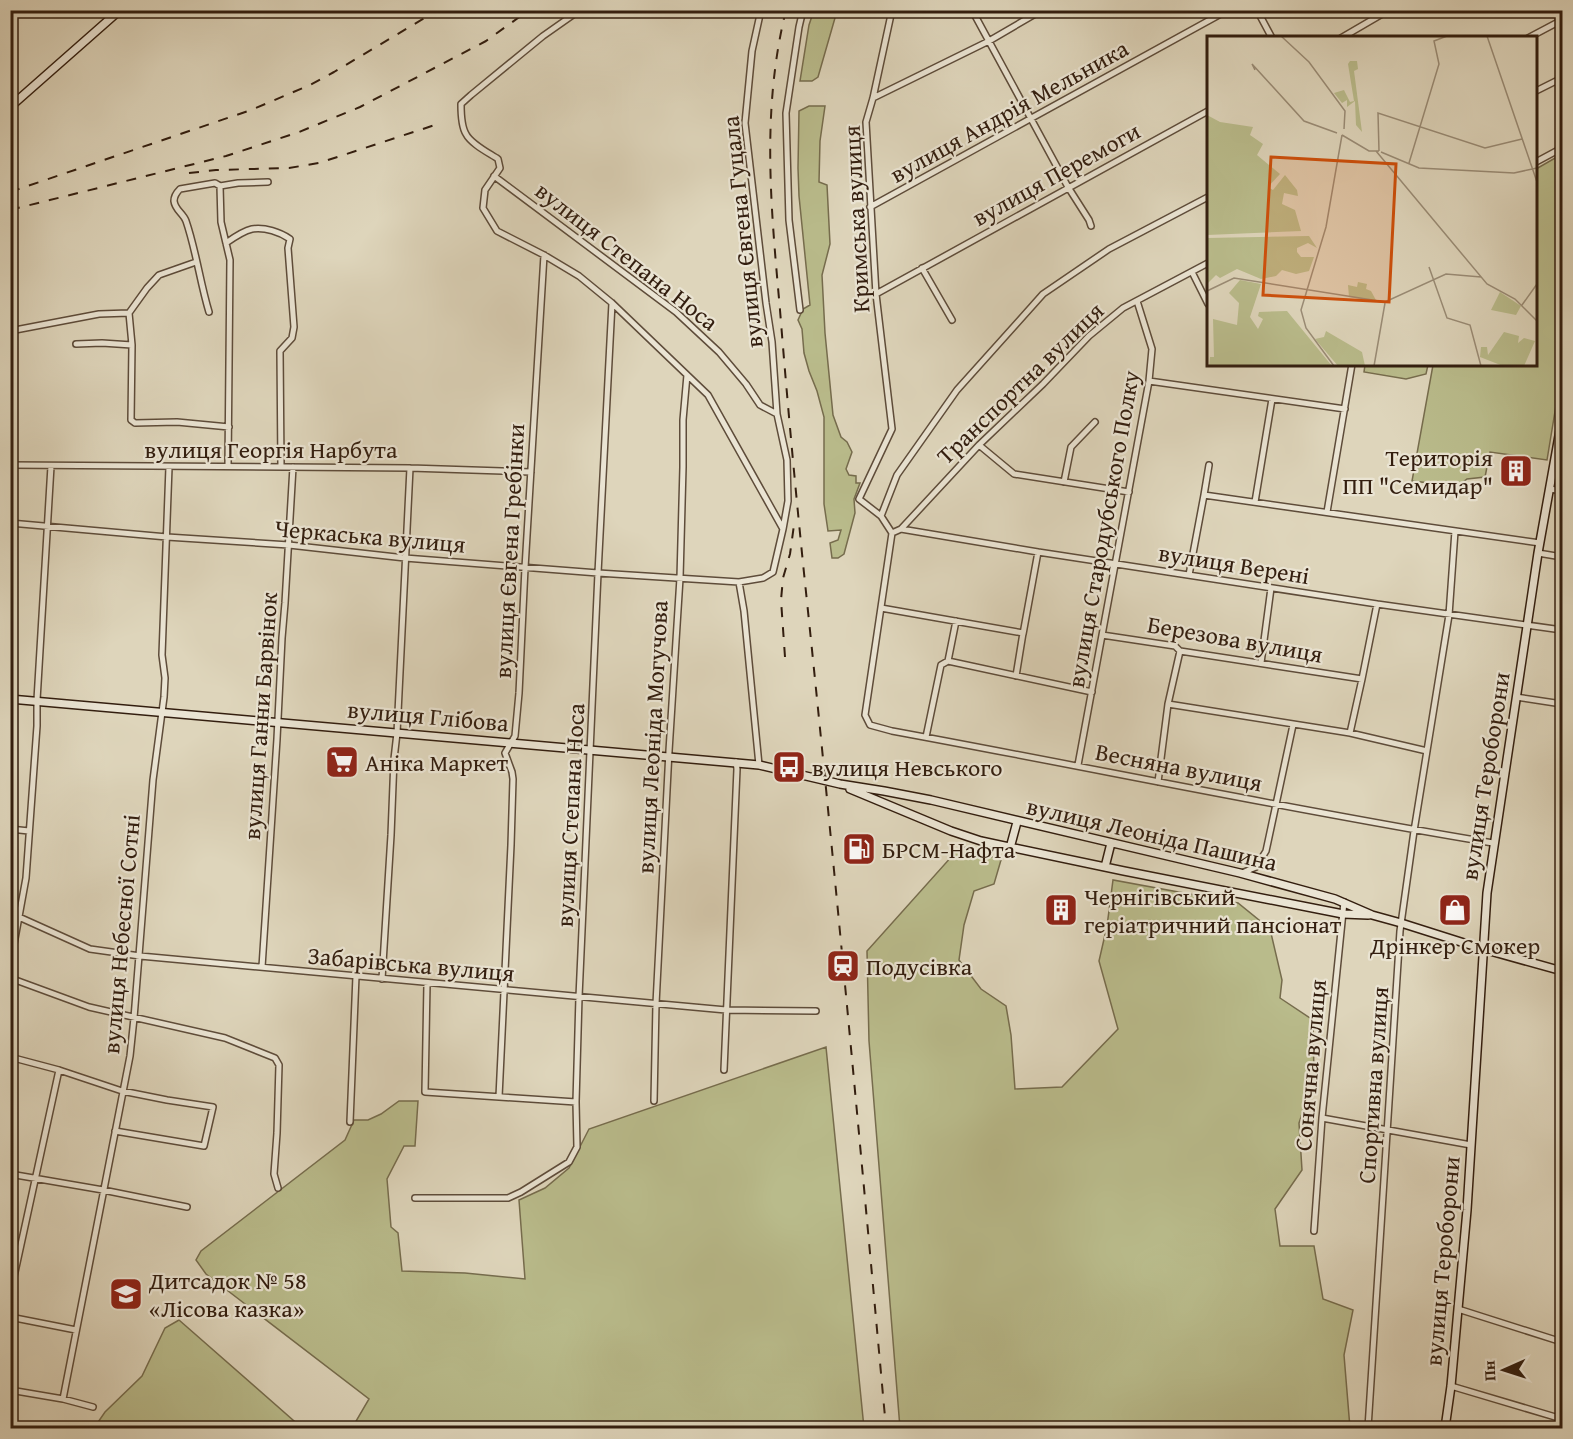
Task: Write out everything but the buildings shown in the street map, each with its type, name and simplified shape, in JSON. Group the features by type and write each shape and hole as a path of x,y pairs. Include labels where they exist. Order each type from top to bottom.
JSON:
{"main road":[{"path":"10,106 120,10"},
{"name":"вулиця Тероборони","path":"1445,1428 1458,1309 1471,1145 1486,893 1538,553 1562,421"},
{"name":"вулиця Глібова","path":"10,699 736,762 759,765 840,784"},
{"name":"вулиця Леоніда Пашина","path":"840,784 931,800 1240,873 1344,902 1372,915"},
{"name":"вулиця Леоніда Пашина","path":"840,784 951,831 981,841 1343,914 1372,915"},
{"path":"1010,848 1017,822"},
{"path":"1106,867 1110,843"},
{"path":"1372,915 1563,971"}],"street":[{"path":"580,10 543,36 461,104 466,135 477,146 498,159 500,168 485,190 483,208 497,231 579,276 612,303 708,395 783,529"},
{"name":"вулиця Євгена Гуцала","path":"760,10 752,51 745,123 772,342 777,414"},
{"path":"800,310 789,220 786,113 803,10"},
{"name":"Кримська вулиця","path":"882,516 859,499 892,429 876,294 866,122 892,10"},
{"path":"972,10 1030,119 1089,220 1090,226"},
{"path":"873,98 989,41 1042,10"},
{"name":"вулиця Андрія Мельника","path":"870,207 1228,10"},
{"path":"1257,10 1271,36"},
{"path":"1344,36 1389,10"},
{"path":"1532,36 1563,20"},
{"path":"1537,91 1563,78"},
{"name":"вулиця Перемоги","path":"876,294 1207,112"},
{"path":"1537,161 1563,148"},
{"name":"вулиця Степана Носа","path":"494,176 676,312 725,359 760,405 777,414"},
{"path":"209,312 191,235 184,215 177,210 174,201 177,192 180,189 215,183 220,186 268,182"},
{"path":"220,186 221,222 230,260 228,466"},
{"path":"1023,636 1023,633 881,608 892,533 882,516 897,475 957,390 1043,294 1109,249 1207,198"},
{"path":"226,243 252,229 282,234 290,239 288,248 294,327 292,338 280,351 281,467"},
{"name":"вулиця Євгена Гребінки","path":"499,1096 513,779 505,753 515,736 519,693 544,255"},
{"path":"196,262 159,275 129,313 132,345 131,420 135,423 177,422 229,427"},
{"name":"Транспортна вулиця","path":"902,529 979,445 1089,336 1123,308 1207,264"},
{"path":"922,268 952,320"},
{"path":"1192,273 1207,300"},
{"name":"вулиця Стародубського Полку","path":"1078,765 1149,381 1152,349 1137,301"},
{"name":"вулиця Степана Носа","path":"415,1198 508,1198 569,1162 578,1147 576,1102 579,998 612,303"},
{"path":"10,332 99,315 129,313"},
{"path":"76,344 132,345"},
{"path":"1327,512 1352,366"},
{"name":"вулиця Леоніда Могучова","path":"654,1101 656,1004 680,578 682,420 687,375"},
{"path":"1149,381 1345,410"},
{"path":"1255,502 1272,399"},
{"path":"777,414 787,460 788,501 783,529"},
{"path":"1065,482 1071,447 1095,422"},
{"path":"979,445 1014,474 1129,492"},
{"name":"вулиця Георгія Нарбута","path":"10,465 410,468 531,472"},
{"path":"1189,575 1209,465"},
{"path":"10,966 26,878 51,466"},
{"name":"вулиця Небесної Сотні","path":"63,1399 130,1056 153,780 165,678 162,656 169,467"},
{"name":"вулиця Ганни Барвінок","path":"262,967 293,467"},
{"path":"382,979 410,468"},
{"path":"1550,489 1563,491"},
{"path":"1204,495 1540,543"},
{"name":"Черкаська вулиця","path":"10,523 289,545 525,568 738,582 763,578 773,572 783,529"},
{"path":"892,533 902,529"},
{"name":"вулиця Верені","path":"902,529 1272,588 1563,630"},
{"name":"Спортивна вулиця","path":"1368,1428 1401,923 1449,615 1455,531"},
{"path":"1016,676 1038,552"},
{"path":"1538,553 1563,557"},
{"path":"738,582 744,611 759,765"},
{"path":"1261,663 1272,588"},
{"path":"1350,733 1377,604"},
{"name":"Весняна вулиця","path":"881,608 864,715 870,724 892,731 1078,765 1276,805 1414,831 1493,843"},
{"path":"948,661 956,621"},
{"name":"Березова вулиця","path":"1102,635 1175,646 1180,651 1362,679"},
{"path":"1158,782 1168,704 1180,651"},
{"path":"926,737 941,664 948,661 1092,692"},
{"path":"1516,697 1563,704"},
{"path":"1168,704 1350,733 1427,751"},
{"path":"1240,873 1256,867 1266,851 1293,725"},
{"path":"724,1070 736,762"},
{"path":"10,829 29,831"},
{"name":"Сонячна вулиця","path":"1314,1232 1322,1118 1344,902"},
{"name":"Забарівська вулиця","path":"10,913 90,949 140,956 726,1010 816,1011"},
{"path":"350,1122 356,976"},
{"path":"10,978 89,1007 225,1038 275,1058 279,1065 274,1174 278,1188"},
{"path":"427,984 425,1092 576,1102"},
{"path":"10,1057 122,1091 213,1107 204,1146 115,1131"},
{"path":"10,1295 59,1070"},
{"path":"1322,1118 1471,1145"},
{"path":"10,1174 187,1207"},
{"path":"1458,1309 1563,1342"},
{"path":"10,1317 76,1330"},
{"path":"1450,1386 1563,1419"},
{"path":"10,1399 11,1390 93,1407"}],"green space":[{"path":"814,10 837,11 818,77 812,81 800,81 809,25"},
{"path":"809,106 825,106 820,141 819,182 827,185 830,244 822,275 833,415 841,437 847,442 852,452 846,469 849,475 856,476 856,483 860,483 854,499 855,513 844,554 838,558 832,558 830,543 838,540 841,530 828,531 824,504 824,417 804,353 802,329 798,320 803,309 810,305 798,168 799,111"},
{"path":"1562,154 1562,369 1547,460 1490,452 1485,477 1467,479 1458,486 1412,481 1433,366 1537,366 1537,168"},
{"path":"1365,366 1428,366 1426,374 1406,379 1364,372"},
{"path":"961,846 1001,860 994,884 974,891 964,925 959,960 981,989 1006,1006 1011,1035 1015,1089 1062,1087 1118,1029 1099,961 1107,926 1113,880 1238,903 1270,929 1282,980 1280,998 1313,1020 1314,1077 1299,1123 1302,1170 1275,1209 1280,1246 1314,1246 1323,1299 1353,1310 1344,1355 1350,1428 900,1428 869,1041 867,951"},
{"path":"826,1047 864,1428 352,1428 369,1399 206,1274 196,1260 201,1251 345,1140 354,1120 368,1120 399,1101 418,1101 415,1146 404,1146 387,1179 391,1227 398,1233 402,1271 465,1273 525,1279 519,1200 545,1188 569,1168 589,1129"},
{"path":"179,1320 302,1428 94,1428 105,1412 142,1376 165,1328"}],"railway":[{"path":"10,192 251,110 310,85 438,10"},
{"path":"10,210 226,156 299,132 360,107 486,41 529,10"},
{"path":"786,10 773,85 771,197 794,474 886,1428"},
{"path":"189,173 289,168 319,163 438,124"},
{"path":"785,657 781,600 794,525"}],"place":[{"name":"Територія ПП \"Семидар\"","path":"1516,471"},
{"name":"Аніка Маркет","path":"342,762"},
{"name":"вулиця Невського","path":"789,767"},
{"name":"БРСМ-Нафта","path":"859,849"},
{"name":"Чернігівський геріатричний пансіонат","path":"1061,910"},
{"name":"Дрінкер Смокер","path":"1455,910"},
{"name":"Подусівка","path":"843,966"},
{"name":"Дитсадок № 58 «Лісова казка»","path":"126,1294"}]}
